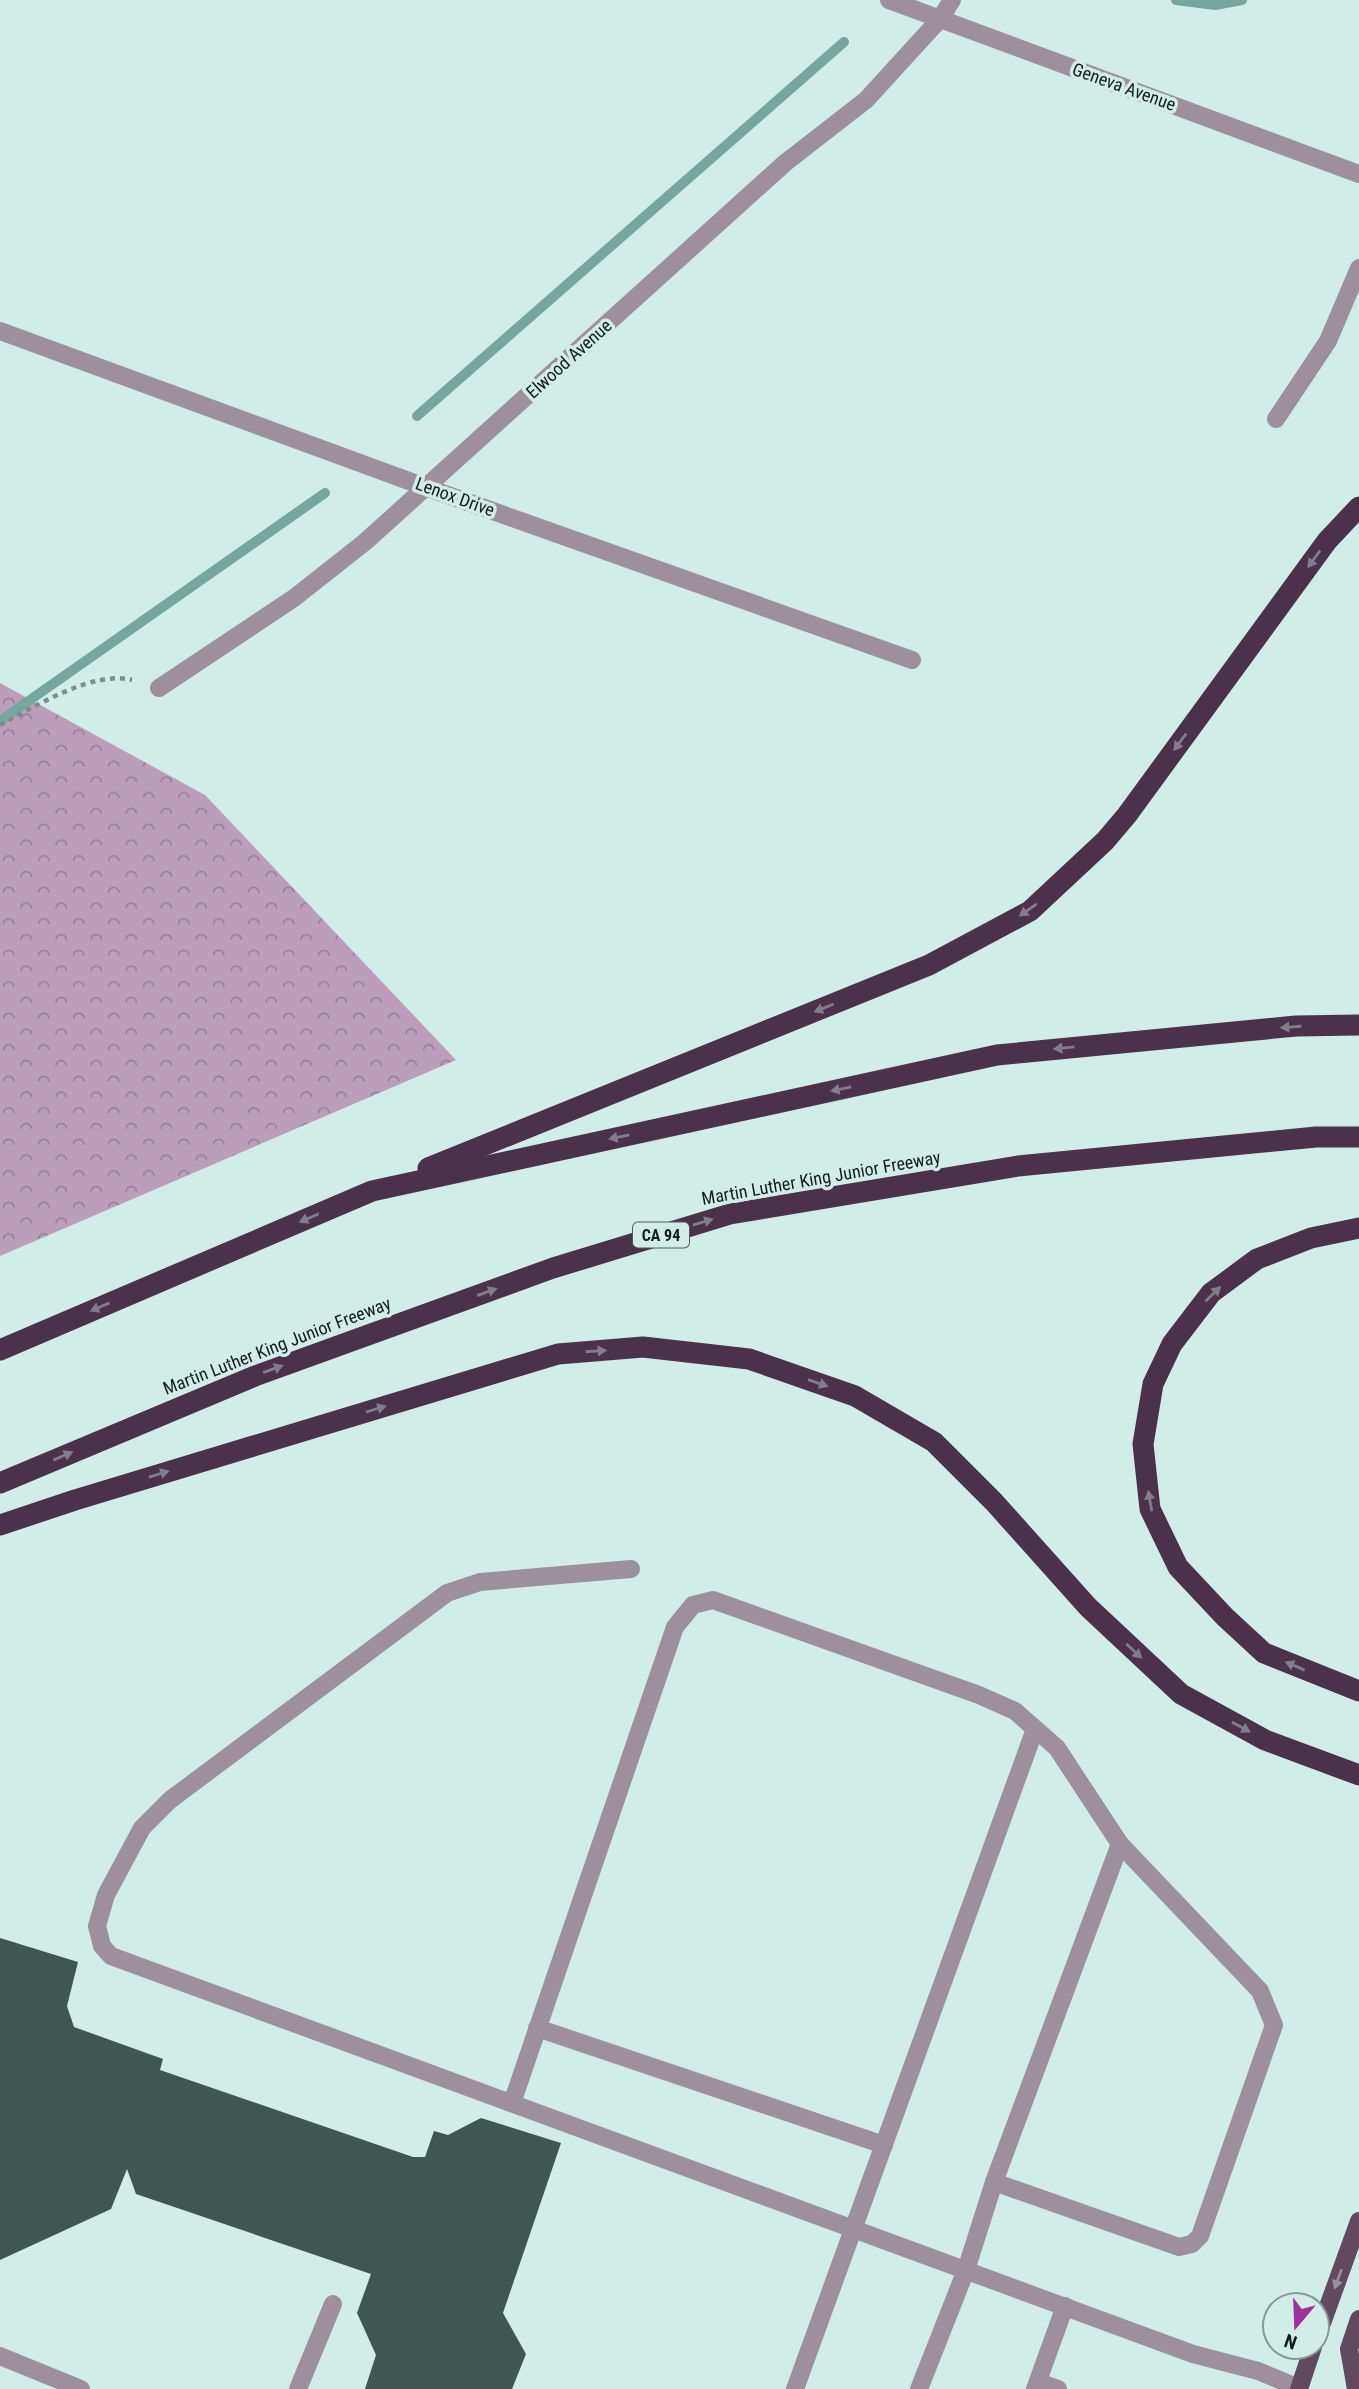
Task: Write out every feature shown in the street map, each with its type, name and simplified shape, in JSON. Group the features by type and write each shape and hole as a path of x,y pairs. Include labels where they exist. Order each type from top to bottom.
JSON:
{"highway":[{"path":"0,1350 372,1191 929,965 1030,911 1105,841 1127,815 1327,541 1359,507"},
{"path":"372,1191 998,1055 1296,1026 1359,1025"},
{"name":"Martin Luther King Junior Freeway","path":"0,1483 255,1376 552,1268 730,1214 1018,1166 1316,1137 1359,1138"},
{"path":"1359,1228 1311,1238 1257,1259 1211,1293 1172,1344 1153,1384 1143,1444 1150,1509 1178,1567 1225,1617 1264,1653 1359,1691"},
{"path":"0,1525 558,1353 643,1347 749,1359 855,1396 934,1442 994,1502 1088,1607 1181,1694 1265,1740 1359,1775"}],"main road":[{"path":"1331,2299 1359,2222"},
{"path":"1356,2389 1349,2349 1359,2319"},
{"path":"1299,2388 1308,2361"}],"street":[{"name":"Geneva Avenue","path":"889,0 1359,174"},
{"name":"Elwood Avenue","path":"159,688 294,598 428,488 785,163 866,100 940,19 952,0"},
{"path":"1276,419 1328,341 1359,268"},
{"name":"Lenox Drive","path":"0,331 428,488 912,660"},
{"path":"631,1569 480,1583 447,1593 170,1800 142,1828 106,1895 97,1926 102,1946 111,1955 1193,2354 1258,2371 1299,2388"},
{"path":"512,2103 675,1627 693,1605 713,1600 979,1695 1015,1711 1057,1748 1120,1844 1260,1991 1274,2025 1200,2236 1192,2244 1179,2247 994,2182"},
{"path":"796,2389 1035,1729"},
{"path":"919,2389 966,2270 994,2182 1120,1844"},
{"path":"537,2028 884,2145"},
{"path":"298,2389 333,2304"},
{"path":"1058,2389 1036,2385 1065,2306"},
{"path":"0,2356 81,2389"}],"path":[{"path":"0,724 72,688 121,677 159,688"}],"green space":[{"path":"0,683 205,795 456,1060 0,1256"}],"building":[{"path":"0,1938 78,1962 67,2006 74,2027 163,2059 160,2070 413,2157 425,2157 434,2131 448,2135 481,2118 561,2143 503,2313 526,2354 512,2389 365,2389 376,2355 357,2313 371,2274 136,2194 127,2169 111,2209 0,2260"}],"waterway":[{"path":"1176,0 1215,5 1242,0"},
{"path":"417,416 844,42"},
{"path":"0,721 325,493"}]}
